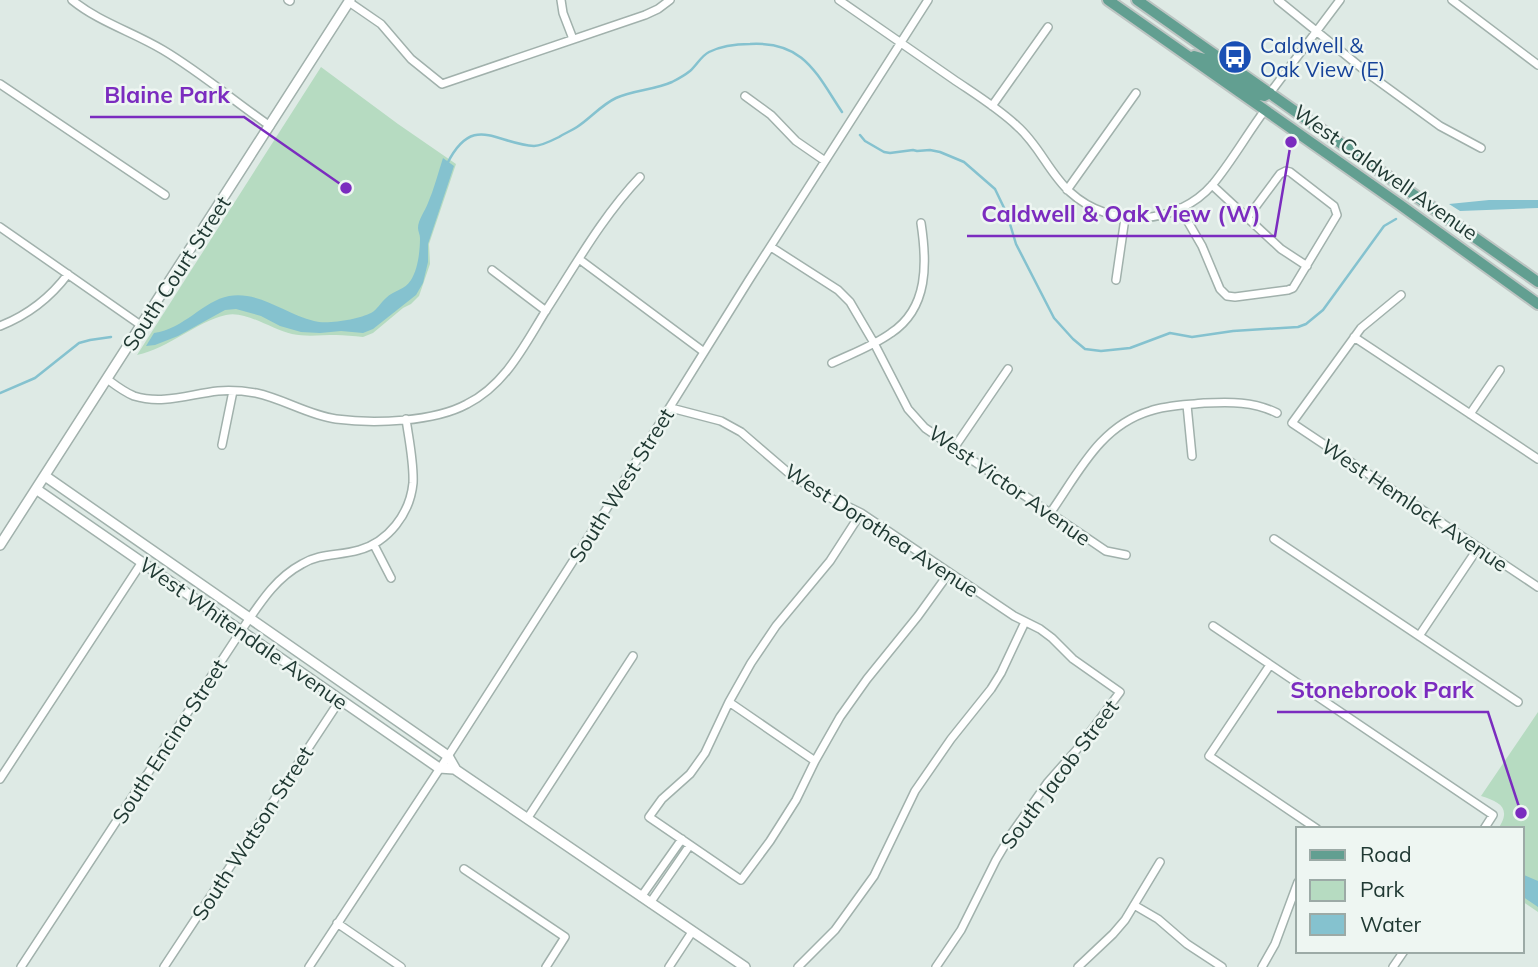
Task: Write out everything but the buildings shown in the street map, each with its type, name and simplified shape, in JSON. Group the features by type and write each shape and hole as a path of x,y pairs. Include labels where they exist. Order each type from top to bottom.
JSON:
{"main road":[{"name":"West Caldwell Avenue","path":"1108,0 1538,304"},
{"name":"West Caldwell Avenue","path":"1137,0 1538,282"},
{"path":"1184,53 1208,60 1260,95 1270,93"}],"street":[{"path":"72,0 100,19 176,58 270,126"},
{"path":"561,0 573,39"},
{"path":"350,1 381,24 411,59 442,84 645,15 670,0"},
{"path":"839,0 1018,126 1035,144 1067,190 1079,200 1092,208 1125,218 1165,215 1197,198 1212,185 1265,110"},
{"name":"South West Street","path":"309,967 671,408 928,0"},
{"path":"1278,0 1374,78 1440,126 1481,148"},
{"path":"1270,93 1340,0"},
{"path":"1452,0 1538,65"},
{"name":"South Court Street","path":"0,545 350,1"},
{"path":"992,106 1048,27"},
{"path":"0,85 165,195"},
{"path":"1067,190 1136,93"},
{"path":"745,96 771,115 796,141 825,161"},
{"path":"1180,208 1202,246 1220,289 1227,296 1235,297 1293,288 1337,217 1334,206 1286,171 1280,174 1248,217"},
{"path":"107,379 132,395 155,400 217,391 255,393 278,399 308,413 335,419 406,419 448,412 469,404 502,378 610,212 640,177"},
{"path":"1212,185 1281,249 1307,267"},
{"path":"1116,280 1125,218"},
{"path":"832,363 893,333 915,307 925,273 921,223"},
{"path":"0,227 142,326"},
{"name":"West Victor Avenue","path":"771,247 838,290 850,302 908,409 925,428 1106,551 1126,555"},
{"path":"579,259 704,352"},
{"path":"492,270 545,311"},
{"path":"0,326 37,307 68,274"},
{"path":"1401,296 1373,317 1354,337 1538,459"},
{"name":"West Hemlock Avenue","path":"1354,337 1292,424 1538,587"},
{"path":"954,448 1008,369"},
{"path":"1470,414 1500,369"},
{"path":"222,445 233,391"},
{"path":"1051,512 1098,444 1123,422 1138,415 1187,405 1234,401 1265,407 1277,413"},
{"path":"1187,405 1192,456"},
{"name":"West Dorothea Avenue","path":"671,408 721,421 741,432 791,475 818,492 862,513 949,573 1040,629 1073,659 1120,692"},
{"name":"South Encina Street","path":"21,967 250,618 278,580 305,561 324,555 362,550 385,537 395,527 410,499 413,482 406,419"},
{"name":"West Whitendale Avenue","path":"45,476 448,756 454,768 745,967"},
{"name":"West Whitendale Avenue","path":"36,489 439,768"},
{"path":"862,513 830,561 776,626 751,663 705,753 690,774 662,799 649,817 741,880 796,800 840,717 949,573"},
{"path":"1273,538 1518,702"},
{"path":"374,544 391,578"},
{"path":"1419,636 1478,548"},
{"path":"0,779 142,562"},
{"path":"798,967 835,930 868,886 885,857 915,791 951,739 991,689 1025,622"},
{"path":"1213,626 1493,815 1485,827"},
{"path":"527,819 633,656"},
{"path":"1270,665 1209,756 1314,827"},
{"name":"South Jacob Street","path":"936,967 961,930 1012,833 1048,782 1079,747 1120,692"},
{"name":"South Watson Street","path":"164,967 340,700"},
{"path":"729,702 815,761"},
{"path":"439,768 454,768"},
{"path":"641,897 682,839"},
{"path":"650,903 690,845"},
{"path":"1078,967 1113,934 1160,862"},
{"path":"464,869 565,937 546,967"},
{"path":"1262,967 1279,936 1296,888"},
{"path":"1134,905 1158,919 1186,944 1222,967"},
{"path":"337,923 401,967"},
{"path":"669,967 692,932"}],"green space":[{"path":"321,67 456,164 429,244 430,264 419,296 373,333 363,337 292,334 234,314 215,318 160,347 137,355"},
{"path":"1538,712 1538,912 1524,902 1524,827 1499,827 1504,816 1502,807 1481,796"}],"water":[{"path":"443,158 454,166 428,244 428,262 423,283 416,295 373,329 363,333 301,332 236,309 225,310 178,336 146,346 154,333 175,326 211,303 229,296 240,295 262,300 303,318 320,322 343,321 371,313 389,295 406,286 413,276 420,248 418,225"},
{"path":"1489,200 1538,200 1538,208 1460,211 1449,204"},
{"path":"1524,875 1538,881 1538,907 1524,897"}],"waterway":[{"path":"447,164 457,148 466,139 476,135 534,146 550,141 577,127 616,98 672,82 690,71 709,52 734,45 768,44 796,54 816,73 842,112"},
{"path":"860,135 884,152 940,152 964,162 995,189 1007,214 1016,244 1054,318 1085,349 1101,351 1130,348 1170,333 1192,337 1306,324 1323,310 1384,226 1396,219"},
{"path":"0,393 35,378 79,343 111,337"}],"place":[{"name":"Caldwell & Oak View (E)","path":"1235,57"},
{"name":"Caldwell & Oak View (W)","path":"1291,142"},
{"name":"Blaine Park","path":"346,188"},
{"name":"Stonebrook Park","path":"1521,813"}]}
